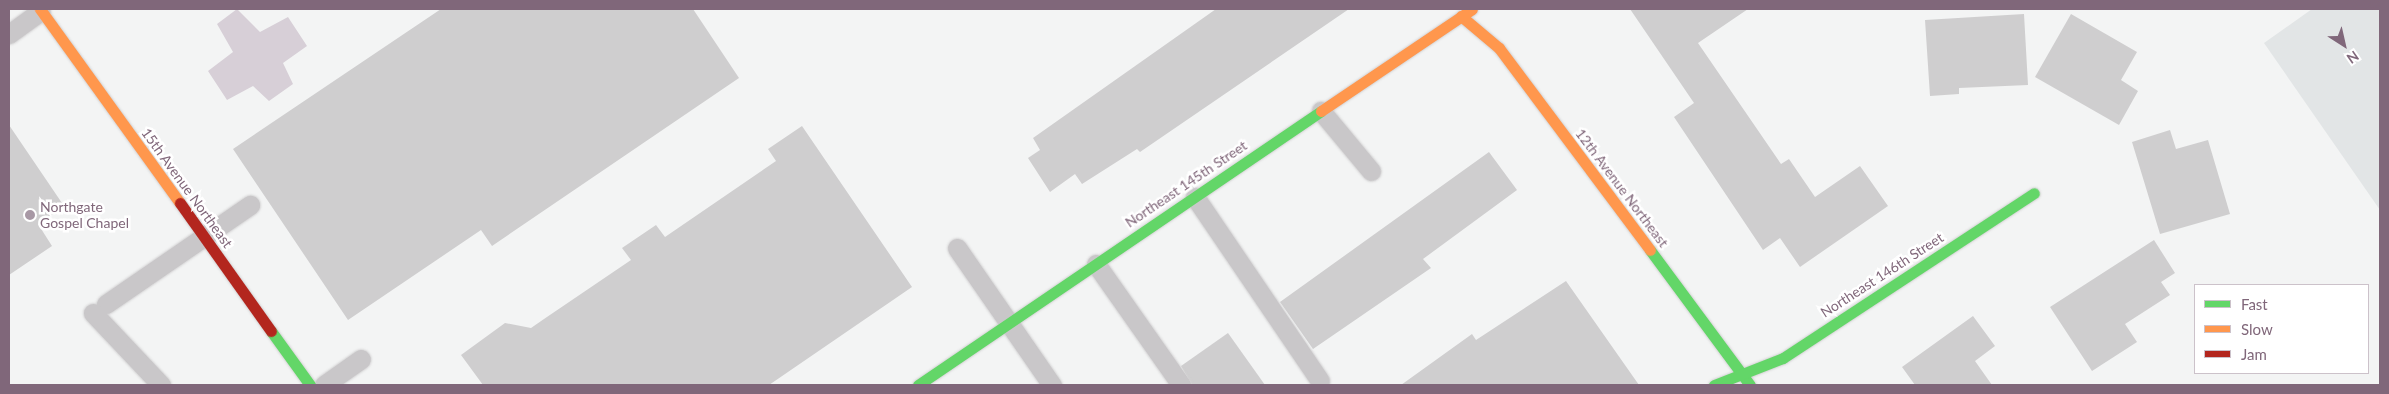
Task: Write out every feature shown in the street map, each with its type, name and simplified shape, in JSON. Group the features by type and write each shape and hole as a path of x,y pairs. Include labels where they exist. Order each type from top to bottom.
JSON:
{"main road":[{"name":"Northeast 145th Street","path":"918,385 1472,9"},
{"name":"15th Avenue Northeast","path":"40,10 311,384"},
{"name":"12th Avenue Northeast","path":"1461,16 1499,48 1750,385"},
{"name":"Northeast 146th Street","path":"1714,385 1783,358 2034,193"}],"lane":[{"path":"9,34 40,10"},
{"path":"1321,111 1371,171"},
{"path":"1195,197 1320,381"},
{"path":"161,385 100,309 250,205"},
{"path":"957,248 1052,385"},
{"path":"1096,264 1181,385"},
{"path":"311,384 361,360"}],"shaded area":[{"path":"237,9 260,32 288,17 307,46 283,63 293,84 269,101 253,86 227,100 208,71 233,52 217,24"},
{"path":"2312,9 2380,9 2380,210 2264,43"}],"building":[{"path":"441,9 693,9 739,78 492,246 481,230 348,320 233,149"},
{"path":"1216,9 1349,9 1140,152 1137,149 1082,184 1075,174 1050,192 1028,158 1040,150 1033,138"},
{"path":"1630,9 1748,9 1698,43 1781,164 1789,159 1815,197 1860,166 1888,206 1800,267 1780,238 1763,250 1674,117 1694,103"},
{"path":"2024,14 2028,85 1959,88 1959,94 1930,96 1925,20"},
{"path":"2071,14 2137,52 2121,80 2138,91 2119,125 2035,77"},
{"name":"Northgate Gospel Chapel","path":"9,125 64,206 38,224 52,246 9,275"},
{"path":"802,126 912,287 769,385 483,385 461,355 505,323 531,328 631,260 622,248 656,225 665,237 776,161 768,149"},
{"path":"2170,130 2176,149 2208,140 2230,214 2160,234 2132,142"},
{"path":"1489,152 1517,190 1423,259 1431,268 1313,349 1280,302"},
{"path":"2154,240 2175,273 2161,282 2170,295 2125,324 2137,342 2092,371 2050,307"},
{"path":"1566,281 1639,385 1401,385 1472,334 1476,340"},
{"path":"1973,316 1995,346 1975,361 1992,385 1915,385 1902,367"},
{"path":"1228,333 1265,385 1192,385 1181,366"}],"traffic: fast":[{"path":"918,385 1321,111"},
{"path":"1714,385 1783,358 2034,193"},
{"path":"1650,250 1750,385"},
{"path":"271,331 310,385"}],"traffic: slow":[{"path":"40,9 180,203"},
{"path":"1321,111 1472,9"},
{"path":"1461,16 1499,48 1650,250"}],"traffic: jam":[{"path":"180,203 271,331"}],"place":[{"name":"Northgate Gospel Chapel","path":"30,215"}]}
